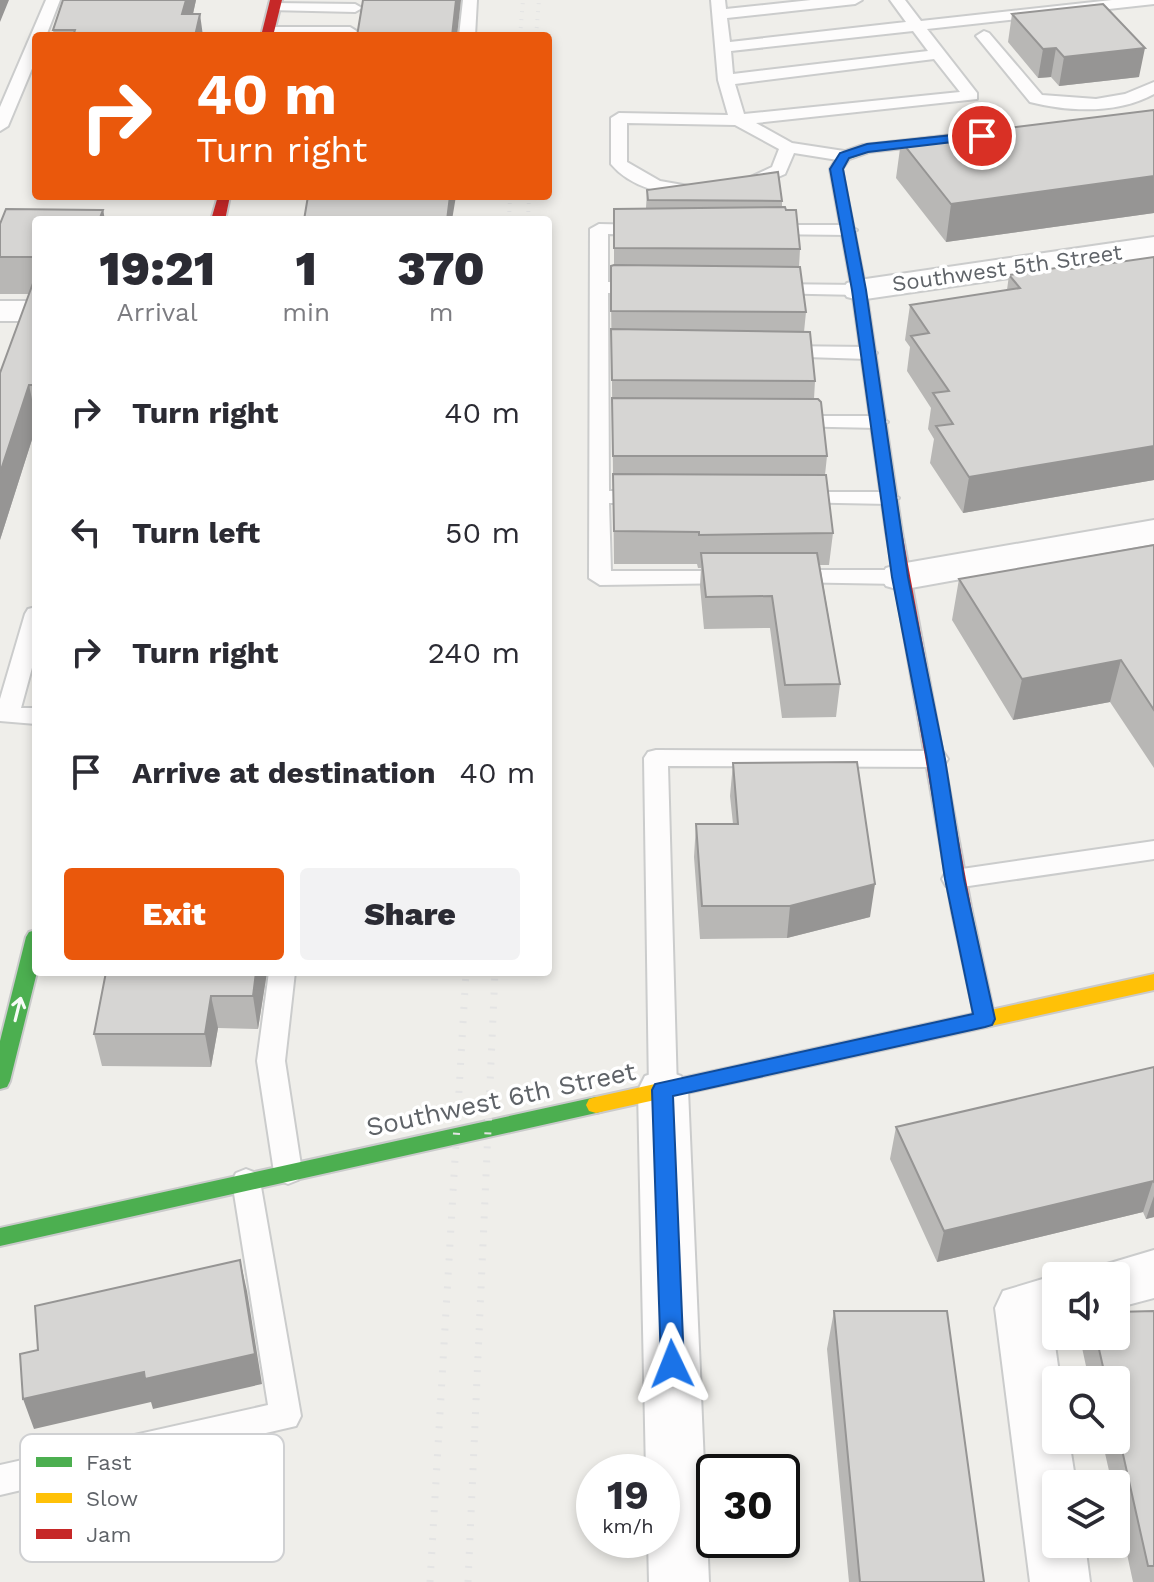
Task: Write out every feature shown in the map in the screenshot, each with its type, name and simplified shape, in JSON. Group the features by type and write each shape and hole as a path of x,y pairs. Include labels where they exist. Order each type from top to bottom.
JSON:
{"street":[{"path":"268,32 275,3"},
{"path":"973,137 867,148 844,156 836,169 859,290 900,577 936,759 955,879 985,1019"},
{"name":"Southwest 5th Street","path":"859,290 1154,247"},
{"path":"0,311 32,311"},
{"path":"900,577 1154,532"},
{"path":"0,1081 32,953"},
{"name":"Southwest 6th Street","path":"0,1237 1154,982"},
{"path":"663,1090 679,1582"},
{"path":"1130,1280 1154,1274"},
{"path":"1039,1304 1060,1582"}],"lane":[{"path":"40,32 53,0"},
{"path":"467,32 470,0"},
{"path":"844,156 788,147 738,120 726,80 719,7 855,0"},
{"path":"788,147 779,170 750,185 716,190 655,187 629,174 619,164 619,118 738,120 971,96 897,0"},
{"path":"723,47 1152,1"},
{"path":"275,3 355,8"},
{"path":"984,36 1036,99 1072,104 1111,101 1132,97 1154,87"},
{"path":"0,126 32,50"},
{"path":"726,80 938,54"},
{"path":"661,230 599,229 599,287 606,352 606,421 599,497 600,578 900,577"},
{"path":"755,230 848,230"},
{"path":"599,287 660,288"},
{"path":"752,289 859,290"},
{"path":"757,352 868,353"},
{"path":"769,422 878,422"},
{"path":"599,497 660,497"},
{"path":"767,498 889,498"},
{"path":"31,648 7,715 32,716"},
{"path":"663,1090 656,758 936,759"},
{"path":"955,879 1154,850"},
{"path":"282,976 271,1061 288,1172"},
{"path":"205,1434 285,1416 246,1181"},
{"path":"0,1480 20,1476"}],"building":[{"path":"63,0 186,0 182,14 200,14 196,32 53,30"},
{"path":"363,0 456,0 452,32 358,32"},
{"path":"1103,4 1145,48 1064,57 1056,48 1043,49 1012,14"},
{"path":"1154,110 1154,176 951,204 901,141"},
{"path":"778,172 782,201 648,200 647,190"},
{"path":"307,200 450,200 448,216 305,216"},
{"path":"785,207 786,210 796,210 800,249 614,248 614,209"},
{"path":"6,209 103,210 101,216 32,216 32,257 0,257 0,224"},
{"path":"1154,257 1154,446 969,477 936,426 953,424 933,393 949,391 911,336 929,333 910,305 1020,288 1009,275"},
{"path":"611,266 800,267 806,312 611,311"},
{"path":"32,286 32,385 29,385 0,473 0,373"},
{"path":"611,329 810,332 815,381 612,380"},
{"path":"612,398 818,399 821,402 827,456 613,456"},
{"path":"613,474 826,475 833,533 699,535 699,532 614,531"},
{"path":"1154,545 1154,710 1121,660 1022,679 959,579"},
{"path":"701,553 817,553 840,684 785,685 772,596 706,597"},
{"path":"857,762 875,884 790,906 702,906 696,824 738,824 733,763"},
{"path":"105,976 256,976 253,996 211,996 205,1034 94,1034"},
{"path":"1154,1067 1154,1182 944,1231 896,1127"},
{"path":"240,1260 255,1354 145,1379 144,1372 23,1399 20,1354 38,1350 35,1306"},
{"path":"834,1311 947,1311 984,1582 860,1582"},
{"path":"1154,1311 1154,1566 1148,1566 1130,1486 1130,1470 1127,1470 1123,1454 1130,1454 1130,1366 1103,1366 1099,1350 1130,1350 1130,1312"}],"railway":[{"path":"520,32 523,0"},
{"path":"536,32 539,0"},
{"path":"509,216 510,200"},
{"path":"528,216 529,200"},
{"path":"430,1582 466,976"},
{"path":"468,1582 495,976"}],"traffic: fast":[{"path":"894,532 859,290 836,169 844,156 867,148 961,138"},
{"path":"962,912 985,1019"},
{"path":"0,1081 32,953"},
{"path":"0,1237 596,1105"}],"traffic: slow":[{"path":"596,1105 1154,982"}],"traffic: jam":[{"path":"268,32 276,0"},
{"path":"219,216 223,200"},
{"path":"894,532 962,912"}],"route":[{"path":"672,1364 663,1090 985,1019 968,947 936,759 900,577 859,290 836,169 844,156 867,148 982,136"}]}
